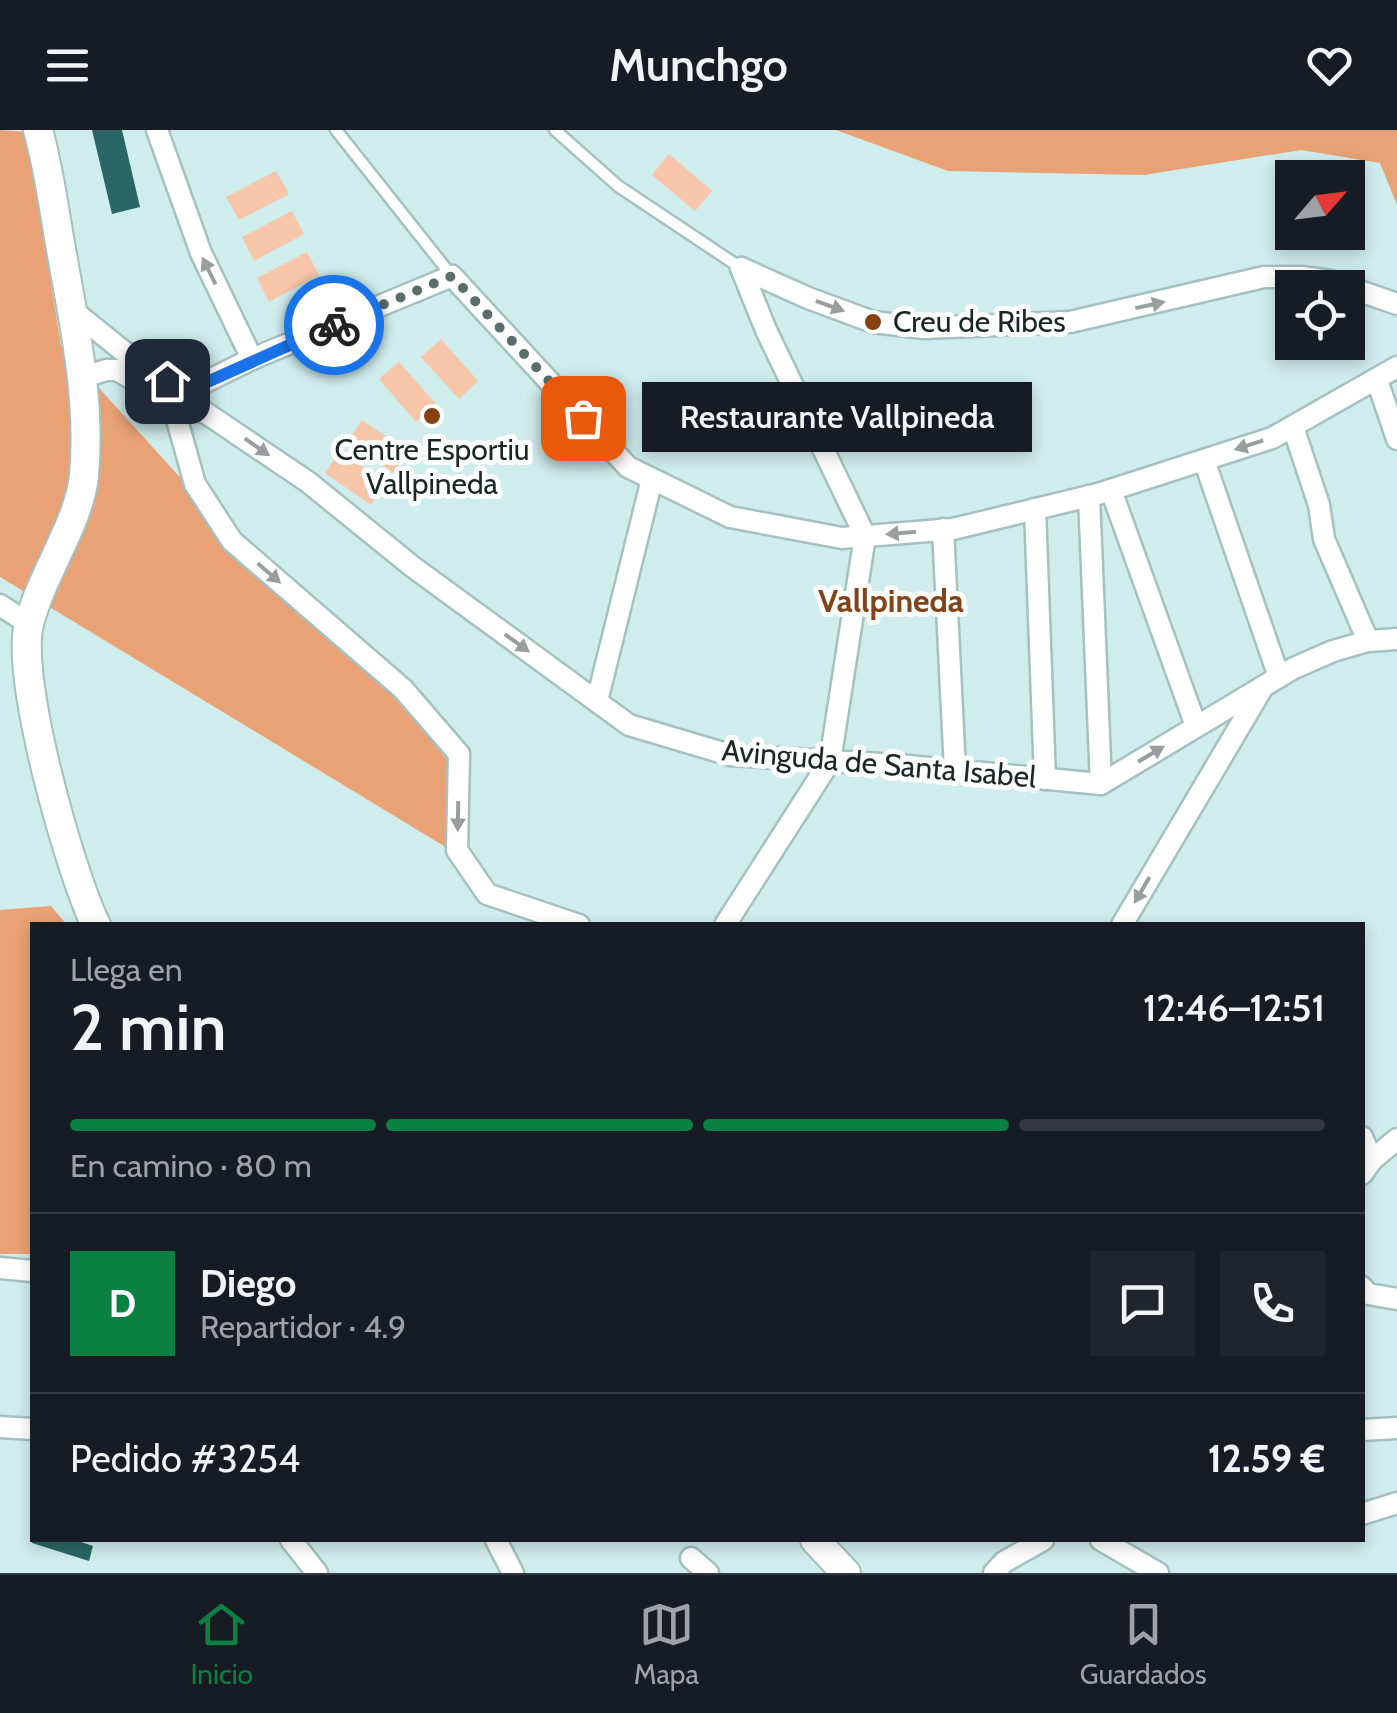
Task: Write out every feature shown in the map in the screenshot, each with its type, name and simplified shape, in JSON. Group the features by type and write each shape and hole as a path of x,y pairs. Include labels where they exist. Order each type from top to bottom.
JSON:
{"street":[{"path":"38,130 86,416 82,490 28,624 25,648 38,726 76,878 95,922"},
{"path":"157,130 200,253 252,359"},
{"path":"741,268 872,322 924,328 1070,322 1264,278 1302,276 1331,281 1397,304"},
{"path":"727,922 830,761 865,536 766,330 741,268"},
{"path":"178,397 252,359 452,276 628,467 730,517 842,538 943,530 1111,490 1272,438 1397,367"},
{"path":"71,309 178,397 195,484 232,541 403,690 459,754 458,850 486,894 570,922"},
{"name":"Avinguda de Santa Isabel","path":"81,378 117,370 206,413 308,482 413,567 628,724 730,755 1101,784"},
{"path":"1377,380 1397,439"},
{"path":"1293,426 1319,504 1324,538 1368,641"},
{"path":"1124,922 1271,681 1204,460"},
{"path":"597,702 652,479"},
{"path":"1111,490 1196,726"},
{"path":"1089,496 1101,784 1271,681 1333,651 1368,641 1397,639"},
{"path":"1036,509 1045,778"},
{"path":"943,530 955,770"},
{"path":"0,605 28,624"},
{"path":"1368,1167 1397,1139"},
{"path":"0,1268 30,1271"},
{"path":"1365,1290 1397,1299"},
{"path":"0,1427 30,1429"},
{"path":"1365,1430 1397,1428"},
{"path":"1365,1513 1397,1503"},
{"path":"293,1542 317,1573"},
{"path":"497,1542 513,1573"},
{"path":"816,1542 833,1569"},
{"path":"994,1573 1004,1562 1039,1542"},
{"path":"1104,1542 1158,1573"},
{"path":"691,1558 708,1573"}],"lane":[{"path":"336,130 452,276"},
{"path":"555,130 618,186 741,268"}],"shaded area":[{"path":"0,130 27,132 61,346 186,484 241,563 399,696 448,761 449,849 0,577"},
{"path":"836,130 1397,130 1397,205 1380,163 1301,150 1144,175 948,171"},
{"path":"669,154 712,191 695,211 652,175"},
{"path":"276,171 289,194 239,220 226,197"},
{"path":"292,211 304,234 254,261 242,237"},
{"path":"307,252 319,275 269,302 257,278"},
{"path":"441,339 478,381 459,399 421,357"},
{"path":"399,362 436,404 416,422 379,379"},
{"path":"362,420 409,452 394,473 348,441"},
{"path":"340,451 386,483 371,505 325,473"},
{"path":"51,906 64,922 30,922 30,1254 0,1254 0,910"}],"building":[{"path":"92,130 122,130 140,207 112,214"},
{"path":"81,1542 93,1546 89,1561 32,1543"}],"way so far":[{"path":"334,325 452,276 583,418"}],"place":[{"name":"Creu de Ribes","path":"873,322"},
{"name":"Centre Esportiu Vallpineda","path":"432,416"},
{"name":"Restaurante Vallpineda","path":"583,418"}],"district":[{"name":"Vallpineda","path":"891,601"}],"route":[{"path":"167,381 185,392 334,325"}]}
